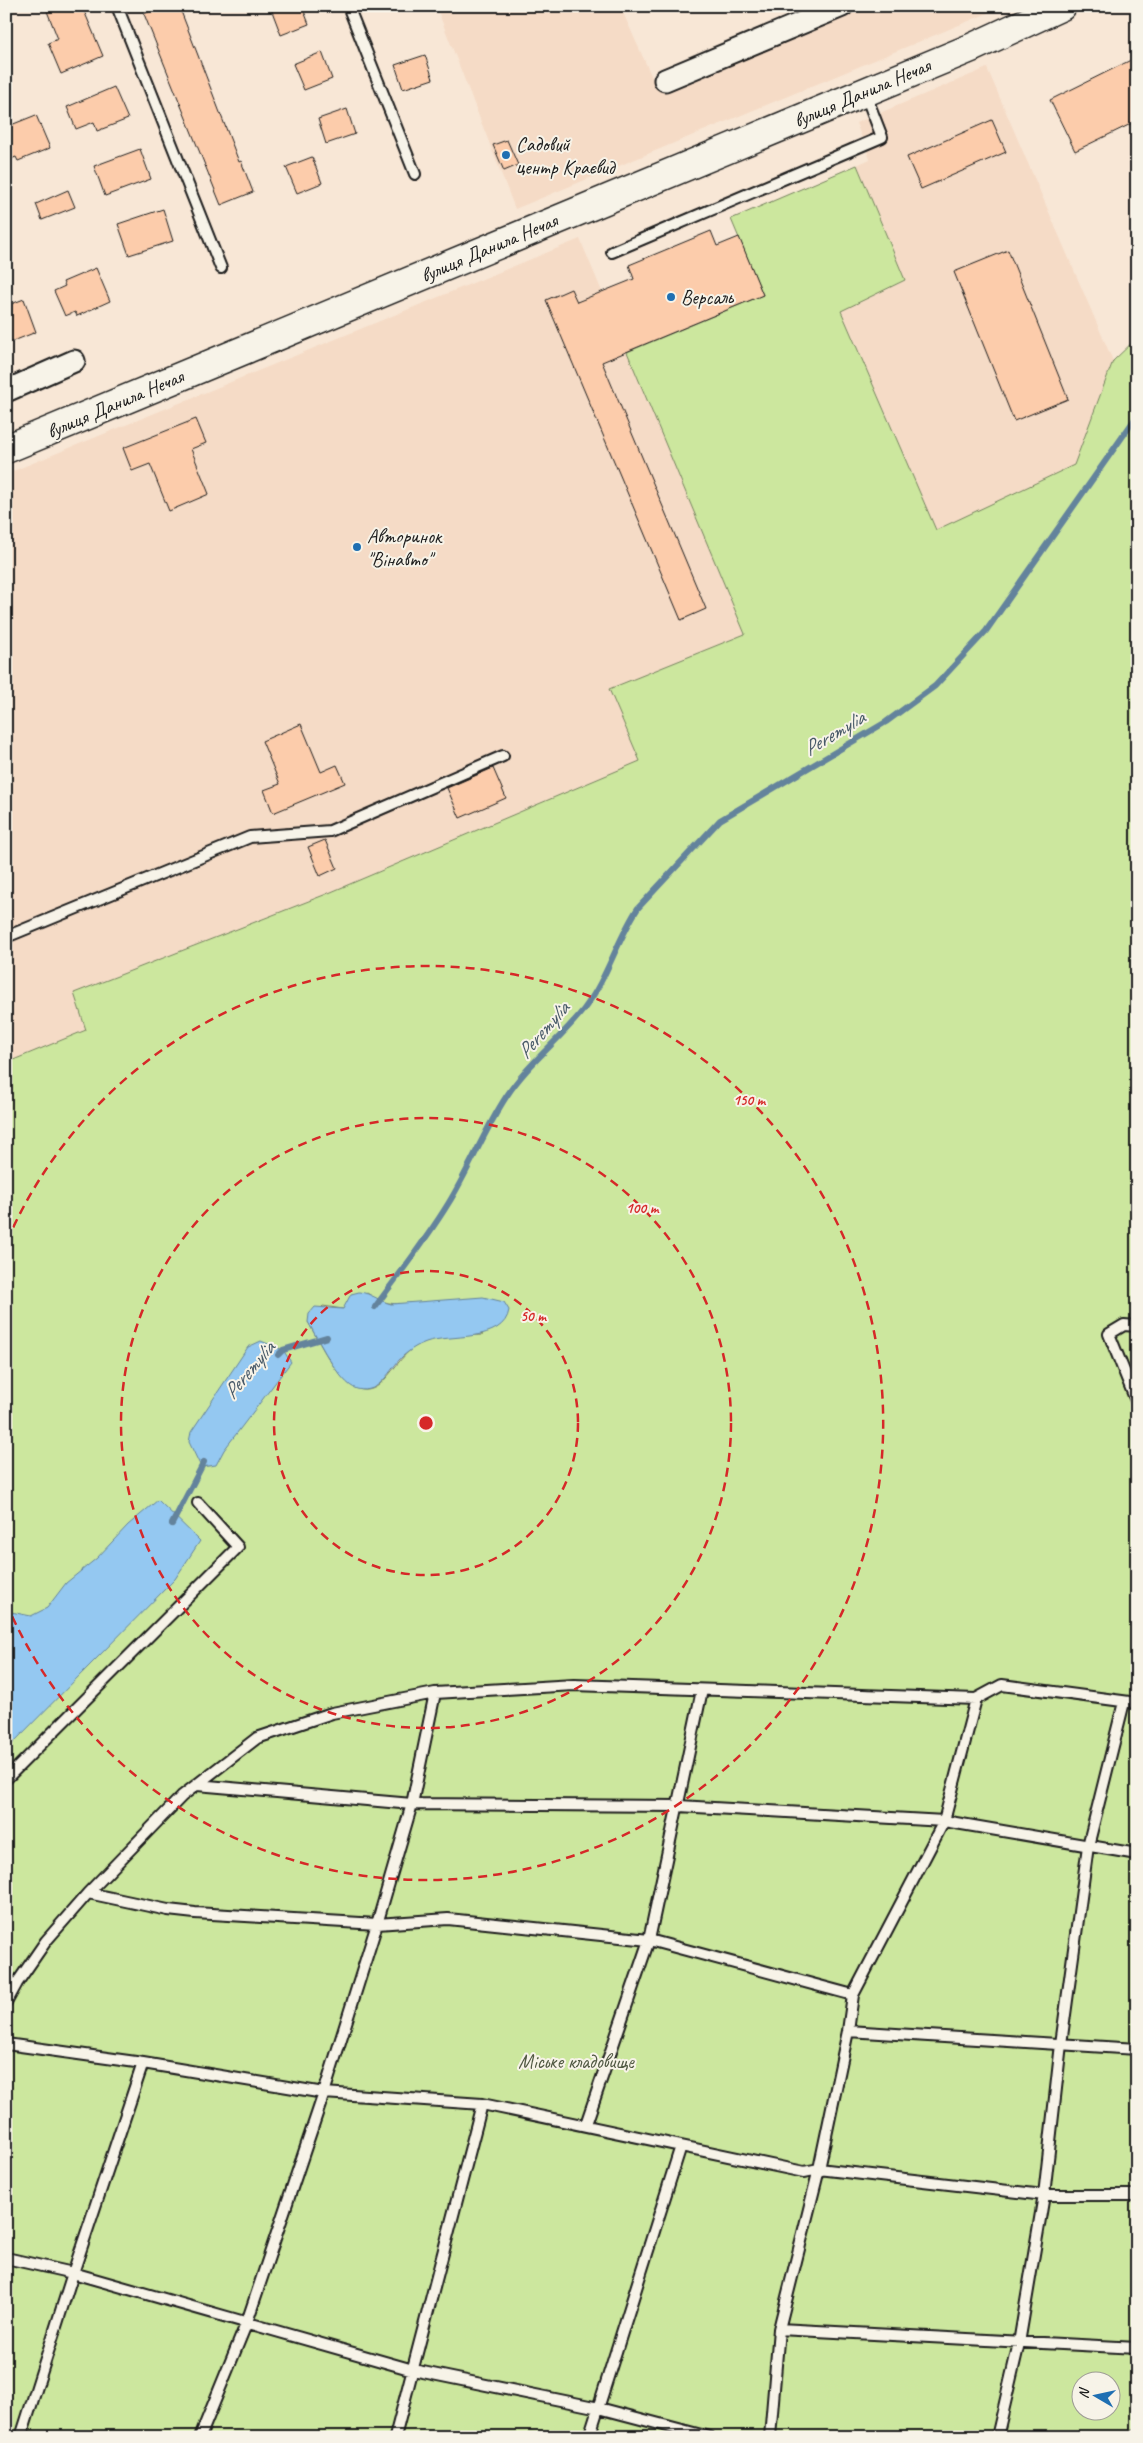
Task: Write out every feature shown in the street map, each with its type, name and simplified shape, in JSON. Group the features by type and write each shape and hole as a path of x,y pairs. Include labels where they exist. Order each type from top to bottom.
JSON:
{"main road":[{"path":"971,48 1062,6"},
{"path":"971,48 1081,6"},
{"name":"вулиця Данила Нечая","path":"6,450 971,48"}],"street":[{"path":"665,80 842,6"},
{"path":"6,391 74,361"}],"lane":[{"path":"118,6 221,268"},
{"path":"348,6 415,174"},
{"path":"612,252 882,138 864,92"},
{"path":"6,937 250,837 330,831 503,756"},
{"path":"1137,1326 1124,1325 1109,1334 1137,1403"},
{"path":"6,1779 238,1547 198,1503"},
{"path":"6,2004 17,1983 46,1941 88,1893 182,1796 257,1738 332,1713 435,1693 574,1685 976,1699 1002,1685 1137,1703"},
{"path":"586,2124 649,1940 679,1806 702,1690"},
{"path":"200,2437 247,2322 324,2093 378,1924 412,1804 435,1693"},
{"path":"770,2437 779,2329 818,2169 848,2031 853,1995 944,1821 976,1699"},
{"path":"997,2437 1019,2343 1044,2195 1061,2044 1088,1846 1124,1702"},
{"path":"197,1785 412,1804 679,1806 944,1821 1137,1854"},
{"path":"88,1893 168,1910 195,1913 378,1924 448,1919 649,1940 853,1995"},
{"path":"848,2031 1137,2049"},
{"path":"6,2044 143,2063 324,2093 482,2104 586,2124 804,2172 818,2169 1044,2195 1137,2195"},
{"path":"21,2437 143,2063"},
{"path":"395,2437 482,2104"},
{"path":"589,2437 680,2146"},
{"path":"6,2258 73,2273 413,2370 599,2408 709,2437"},
{"path":"779,2329 1137,2348"}],"shaded area":[{"path":"436,6 620,6 655,84 842,6 1005,6 515,209"},
{"path":"987,68 1113,361 1074,465 936,530 841,310 905,280 857,165 870,159 856,123"},
{"name":"Авторинок \"Вінавто\"","path":"580,239 745,634 610,689 640,761 324,895 74,993 86,1030 6,1063 6,474"}],"green space":[{"name":"Міське кладовище","path":"857,165 905,280 841,311 936,530 1074,465 1113,361 1137,338 1137,2437 6,2437 6,1063 86,1030 74,993 324,895 640,761 609,689 745,634 627,352 763,295 731,219","holes":["367,1293 388,1303 403,1304 483,1335 448,1336 423,1342 410,1350 379,1385 368,1390 357,1388 346,1381 336,1370 308,1322 323,1306 343,1309"]}],"water":[{"path":"359,1292 391,1304 483,1297 504,1302 509,1310 505,1321 497,1328 486,1333 426,1342 411,1350 398,1361 384,1380 378,1385 365,1390 357,1389 343,1379 308,1322 309,1314 315,1307 343,1309 351,1294"},
{"path":"261,1341 283,1350 291,1362 224,1450 216,1465 201,1467 189,1442 191,1432 248,1347"},
{"path":"158,1500 200,1541 175,1579 6,1750 6,1611 31,1616 47,1608 66,1583 97,1558 128,1525"}],"building":[{"path":"45,6 82,6 103,56 61,74 48,43 58,39"},
{"path":"162,6 179,6 239,162 241,161 253,192 221,205 144,14"},
{"path":"270,6 302,6 309,24 281,35"},
{"path":"322,52 332,79 304,90 293,64"},
{"path":"425,55 433,79 403,89 395,65"},
{"path":"1137,57 1137,121 1075,151 1050,100"},
{"path":"114,87 128,119 97,131 94,122 76,129 67,107"},
{"path":"347,109 355,134 326,144 318,119"},
{"path":"36,115 50,148 18,161 16,157 6,161 6,127"},
{"path":"992,120 1006,152 921,189 907,157"},
{"name":"Садовий центр Краєвид","path":"507,140 518,165 504,171 493,145"},
{"path":"140,149 151,179 105,196 94,166"},
{"path":"312,157 322,183 297,193 286,167"},
{"path":"68,190 75,207 42,220 36,204"},
{"path":"163,209 173,241 129,255 118,224"},
{"path":"711,231 717,246 739,237 763,295 602,362 706,609 681,620 546,300 571,289 577,302 634,279 629,265"},
{"path":"1008,250 1068,399 1014,421 954,272"},
{"path":"96,268 110,301 77,316 75,312 65,316 54,291 65,286 63,282"},
{"path":"24,299 36,332 6,344 6,306"},
{"path":"196,419 206,443 191,449 209,494 169,511 150,464 132,471 123,448"},
{"path":"301,724 321,772 337,765 345,783 273,813 264,790 280,784 262,741"},
{"path":"493,768 506,798 460,818 447,788"},
{"path":"325,840 337,868 320,876 308,847"}],"waterway":[{"name":"Peremylia","path":"375,1307 448,1204 491,1123 514,1085 575,1020 592,997 638,908 720,820 886,722 935,686 986,631 1137,416"},
{"name":"Peremylia","path":"278,1355 283,1350 327,1337"},
{"name":"Peremylia","path":"172,1524 204,1462"}],"place":[{"name":"Садовий центр Краєвид","path":"506,155"},
{"name":"Версаль","path":"671,297"},
{"name":"Авторинок \"Вінавто\"","path":"357,547"}]}
